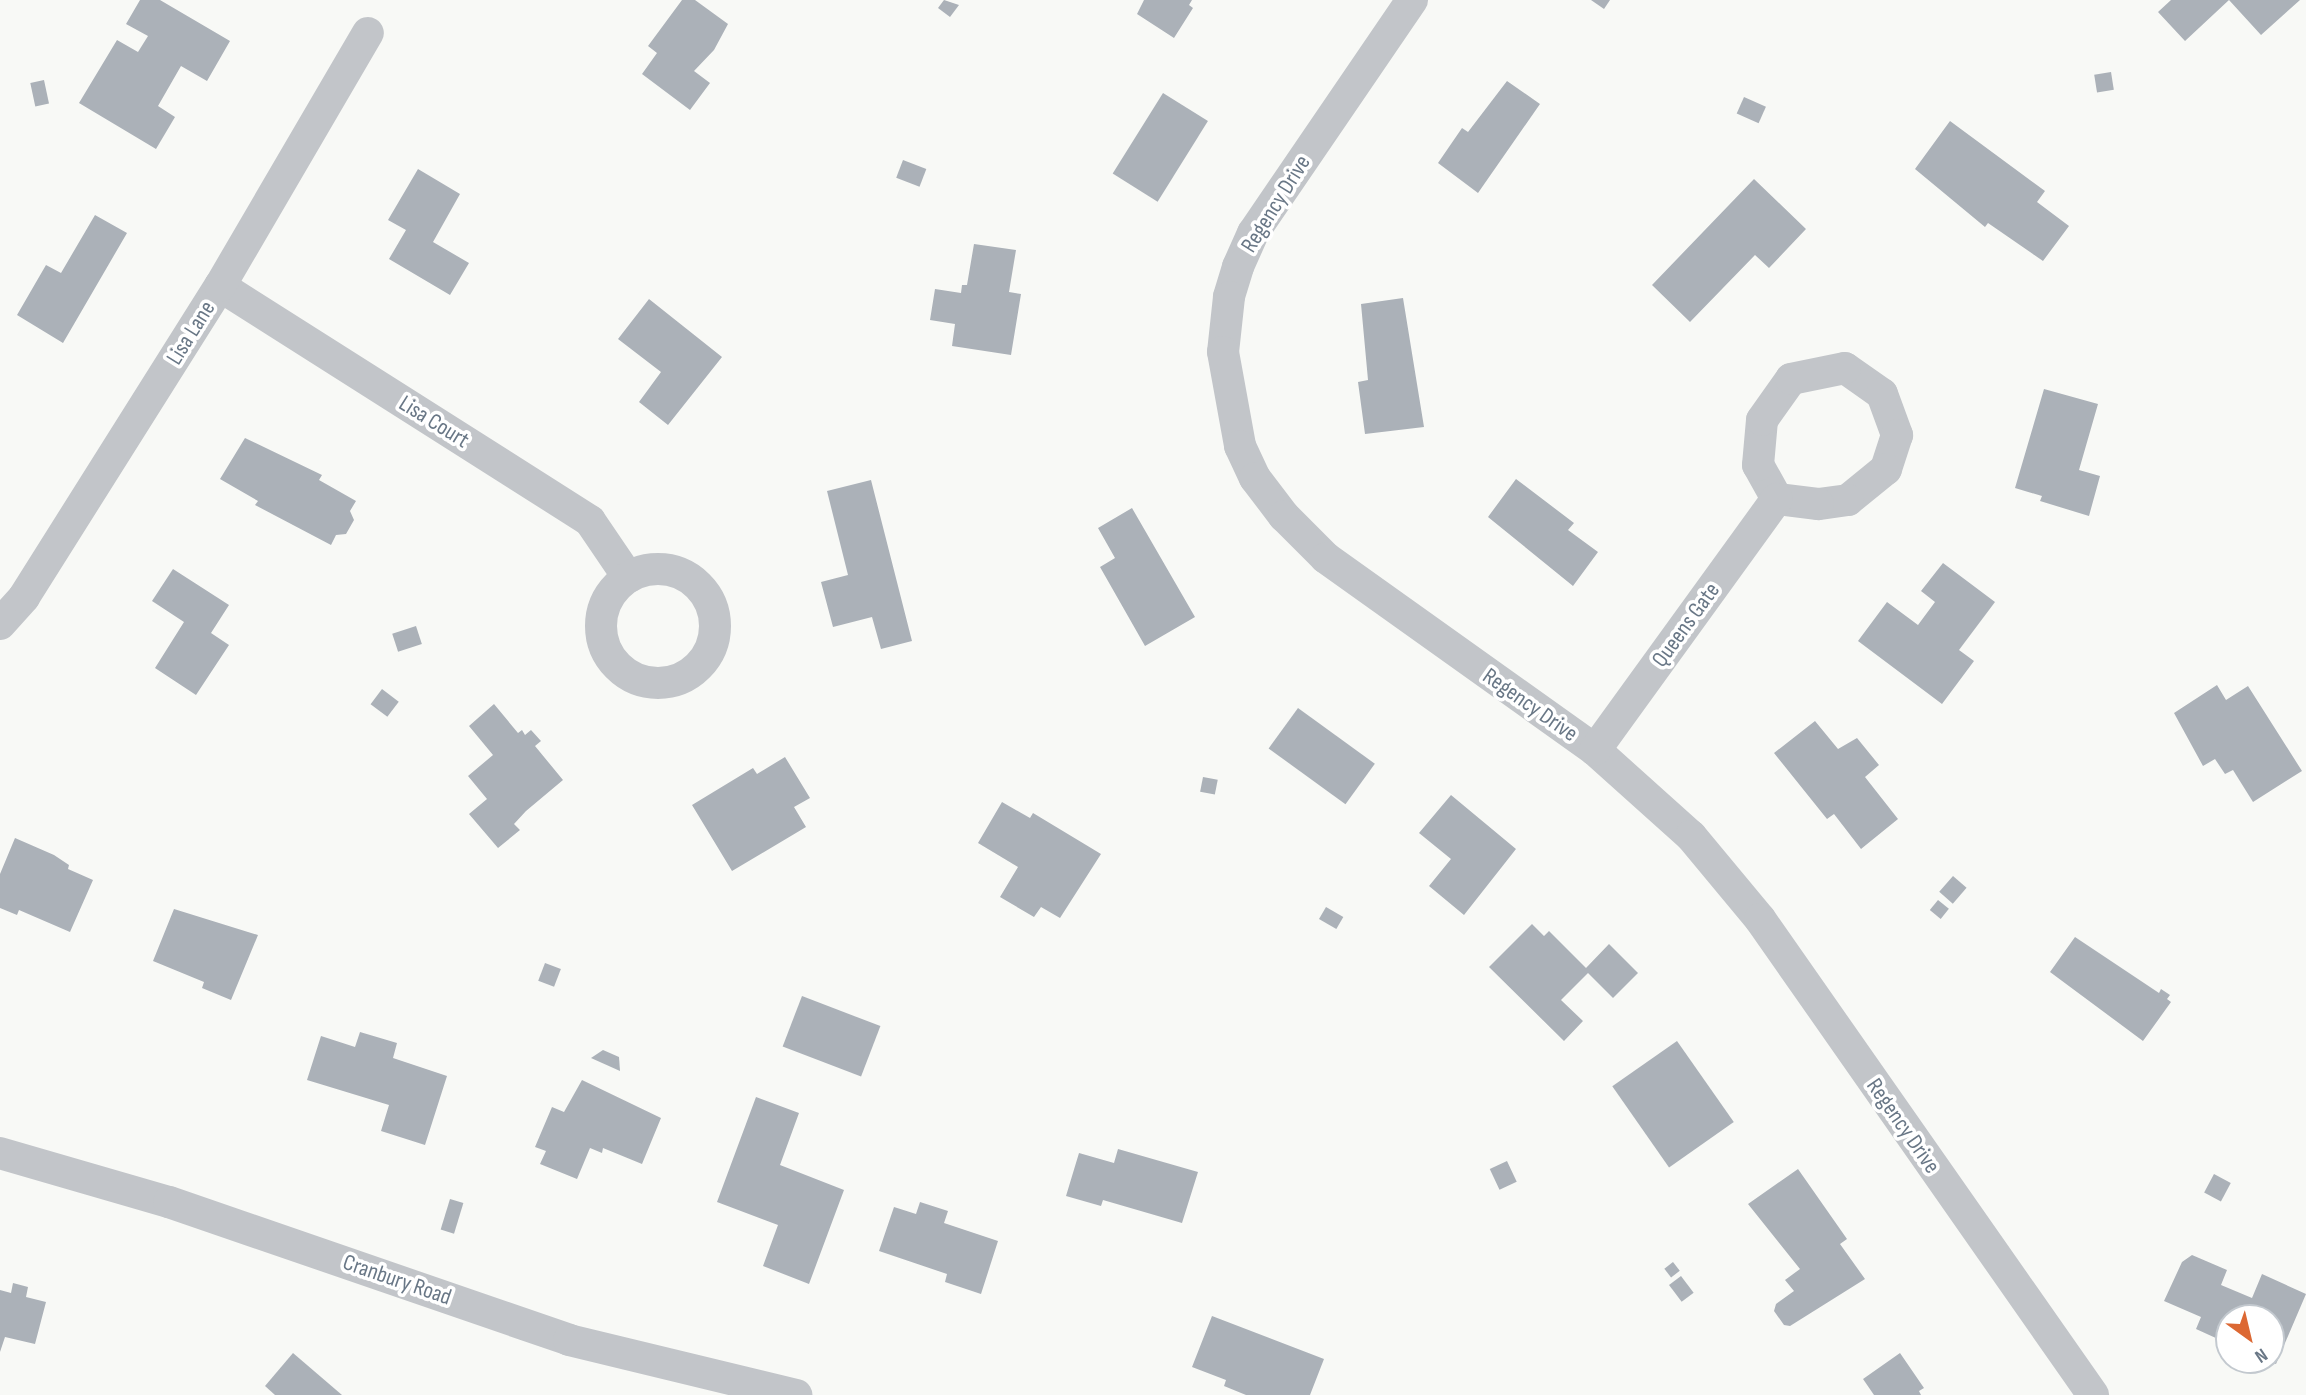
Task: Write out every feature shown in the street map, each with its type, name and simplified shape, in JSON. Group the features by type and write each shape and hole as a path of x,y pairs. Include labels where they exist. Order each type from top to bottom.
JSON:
{"street":[{"name":"Regency Drive","path":"1412,0 1253,233 1238,267 1229,297 1223,352 1240,446 1255,478 1284,516 1326,558 1595,750 1691,836 1760,919 2093,1395"},
{"name":"Lisa Lane","path":"0,624 24,597 220,286 368,33"},
{"name":"Lisa Court","path":"220,286 590,521 628,578"},
{"path":"1845,368 1882,394 1897,435 1886,469 1848,500 1818,504 1777,499 1758,465 1762,420 1791,379 1845,368"},
{"name":"Queens Gate","path":"1595,750 1777,499"},
{"name":"Cranbury Road","path":"0,1153 169,1202 569,1340 796,1395"}],"building":[{"path":"140,0 160,0 230,41 207,81 181,66 158,106 175,117 156,149 79,103 117,40 138,52 148,36 126,24"},
{"path":"682,0 695,0 728,24 714,50 694,71 710,83 690,110 642,74 657,53 648,46"},
{"path":"944,0 959,5 950,17 938,8"},
{"path":"1144,0 1192,0 1189,5 1193,8 1174,38 1137,14"},
{"path":"1591,0 1610,0 1604,9"},
{"path":"2171,0 2229,0 2185,41 2158,12"},
{"path":"2229,0 2300,0 2261,35"},
{"path":"2111,72 2114,90 2097,92 2094,75"},
{"path":"44,80 49,103 35,106 30,83"},
{"path":"1507,81 1540,104 1478,193 1438,163 1462,128 1468,132"},
{"path":"1163,93 1208,121 1158,202 1113,174"},
{"path":"1744,97 1766,107 1759,123 1737,113"},
{"path":"1950,121 2045,191 2037,202 2069,226 2043,261 1988,223 1985,227 1915,169"},
{"path":"903,160 926,169 920,187 896,178"},
{"path":"418,169 460,194 433,242 469,263 450,295 389,259 406,230 388,220"},
{"path":"1754,179 1806,229 1769,268 1755,255 1690,322 1652,285"},
{"path":"95,215 127,233 63,343 17,315 46,265 61,273"},
{"path":"974,244 1016,250 1009,292 1021,294 1011,355 952,346 955,324 930,320 935,289 961,293 962,285 967,285"},
{"path":"1403,298 1424,427 1365,434 1358,382 1368,380 1361,304"},
{"path":"649,299 722,357 668,425 639,402 661,372 618,339"},
{"path":"2044,389 2098,404 2079,470 2100,476 2089,516 2040,501 2042,496 2015,488"},
{"path":"245,438 322,475 319,480 356,501 350,511 354,520 346,534 336,535 331,545 255,505 258,501 220,479"},
{"path":"1516,479 1574,523 1568,530 1598,552 1573,586 1488,517"},
{"path":"871,480 912,641 881,649 872,617 833,627 821,582 848,575 827,491"},
{"path":"1132,508 1195,617 1145,646 1100,567 1115,558 1098,528"},
{"path":"1943,563 1995,602 1959,650 1974,661 1942,704 1858,641 1887,602 1918,625 1935,602 1921,591"},
{"path":"173,569 229,605 211,633 229,645 196,695 155,668 184,622 152,601"},
{"path":"416,626 422,644 398,652 392,634"},
{"path":"2217,685 2226,700 2248,686 2302,771 2253,802 2233,770 2225,774 2215,759 2203,766 2174,713"},
{"path":"382,689 399,702 387,717 371,704"},
{"path":"494,704 518,733 522,730 525,735 531,730 541,741 535,746 563,780 526,811 514,824 520,830 498,848 469,814 487,799 468,776 493,755 469,726"},
{"path":"1298,708 1375,764 1345,804 1269,748"},
{"path":"1815,721 1838,749 1857,738 1879,765 1865,777 1898,819 1861,849 1834,814 1827,819 1774,753"},
{"path":"785,757 810,798 794,807 806,827 732,871 692,805 753,768 757,774"},
{"path":"1203,777 1218,780 1215,795 1200,792"},
{"path":"1451,795 1516,849 1464,915 1429,886 1451,859 1419,833"},
{"path":"1002,802 1030,818 1033,813 1101,854 1060,918 1041,907 1034,917 1000,897 1018,867 978,843"},
{"path":"15,838 54,855 69,865 68,869 93,880 70,932 19,910 17,915 0,908 0,874"},
{"path":"1953,876 1967,888 1953,904 1939,892"},
{"path":"1938,900 1949,909 1941,919 1930,910"},
{"path":"1326,907 1343,917 1336,929 1319,919"},
{"path":"174,909 258,935 231,1000 202,988 204,982 153,961"},
{"path":"1532,924 1544,936 1549,931 1586,968 1609,944 1638,973 1613,998 1588,973 1561,1000 1583,1021 1564,1041 1489,967"},
{"path":"2075,937 2159,993 2161,989 2170,995 2167,999 2171,1002 2143,1041 2050,972"},
{"path":"545,963 561,969 554,987 538,981"},
{"path":"802,996 880,1026 861,1077 783,1046"},
{"path":"360,1032 397,1043 393,1058 447,1076 425,1145 381,1131 389,1105 307,1080 321,1036 355,1047"},
{"path":"1677,1041 1734,1122 1669,1167 1612,1086"},
{"path":"603,1050 619,1057 620,1071 591,1058"},
{"path":"582,1080 661,1118 642,1164 603,1148 602,1153 590,1148 577,1179 540,1164 546,1151 535,1147 552,1107 564,1112"},
{"path":"756,1097 799,1113 780,1165 844,1190 809,1284 763,1266 778,1225 717,1202"},
{"path":"1118,1149 1198,1172 1182,1223 1103,1200 1101,1206 1066,1196 1079,1153 1114,1163"},
{"path":"1507,1161 1517,1182 1500,1190 1490,1169"},
{"path":"1798,1169 1847,1239 1840,1244 1865,1279 1790,1326 1784,1325 1774,1311 1776,1304 1794,1291 1785,1280 1800,1269 1748,1204"},
{"path":"2214,1174 2231,1183 2221,1201 2204,1193"},
{"path":"450,1199 463,1203 454,1234 441,1230"},
{"path":"920,1202 948,1211 944,1223 998,1241 981,1294 945,1282 947,1274 879,1251 894,1207 916,1214"},
{"path":"2192,1255 2227,1270 2221,1285 2252,1298 2262,1274 2306,1294 2285,1343 2285,1304 2215,1304 2215,1338 2196,1329 2201,1317 2164,1301 2182,1262"},
{"path":"1673,1262 1680,1271 1671,1277 1664,1269"},
{"path":"1681,1276 1694,1293 1682,1302 1669,1285"},
{"path":"13,1283 28,1287 26,1297 46,1302 35,1344 5,1337 0,1352 0,1290 11,1293"},
{"path":"1212,1316 1324,1359 1310,1395 1246,1395 1224,1386 1226,1380 1192,1367"},
{"path":"293,1353 342,1395 275,1395 265,1386"},
{"path":"1900,1353 1924,1388 1919,1391 1921,1395 1874,1395 1863,1379"}]}
